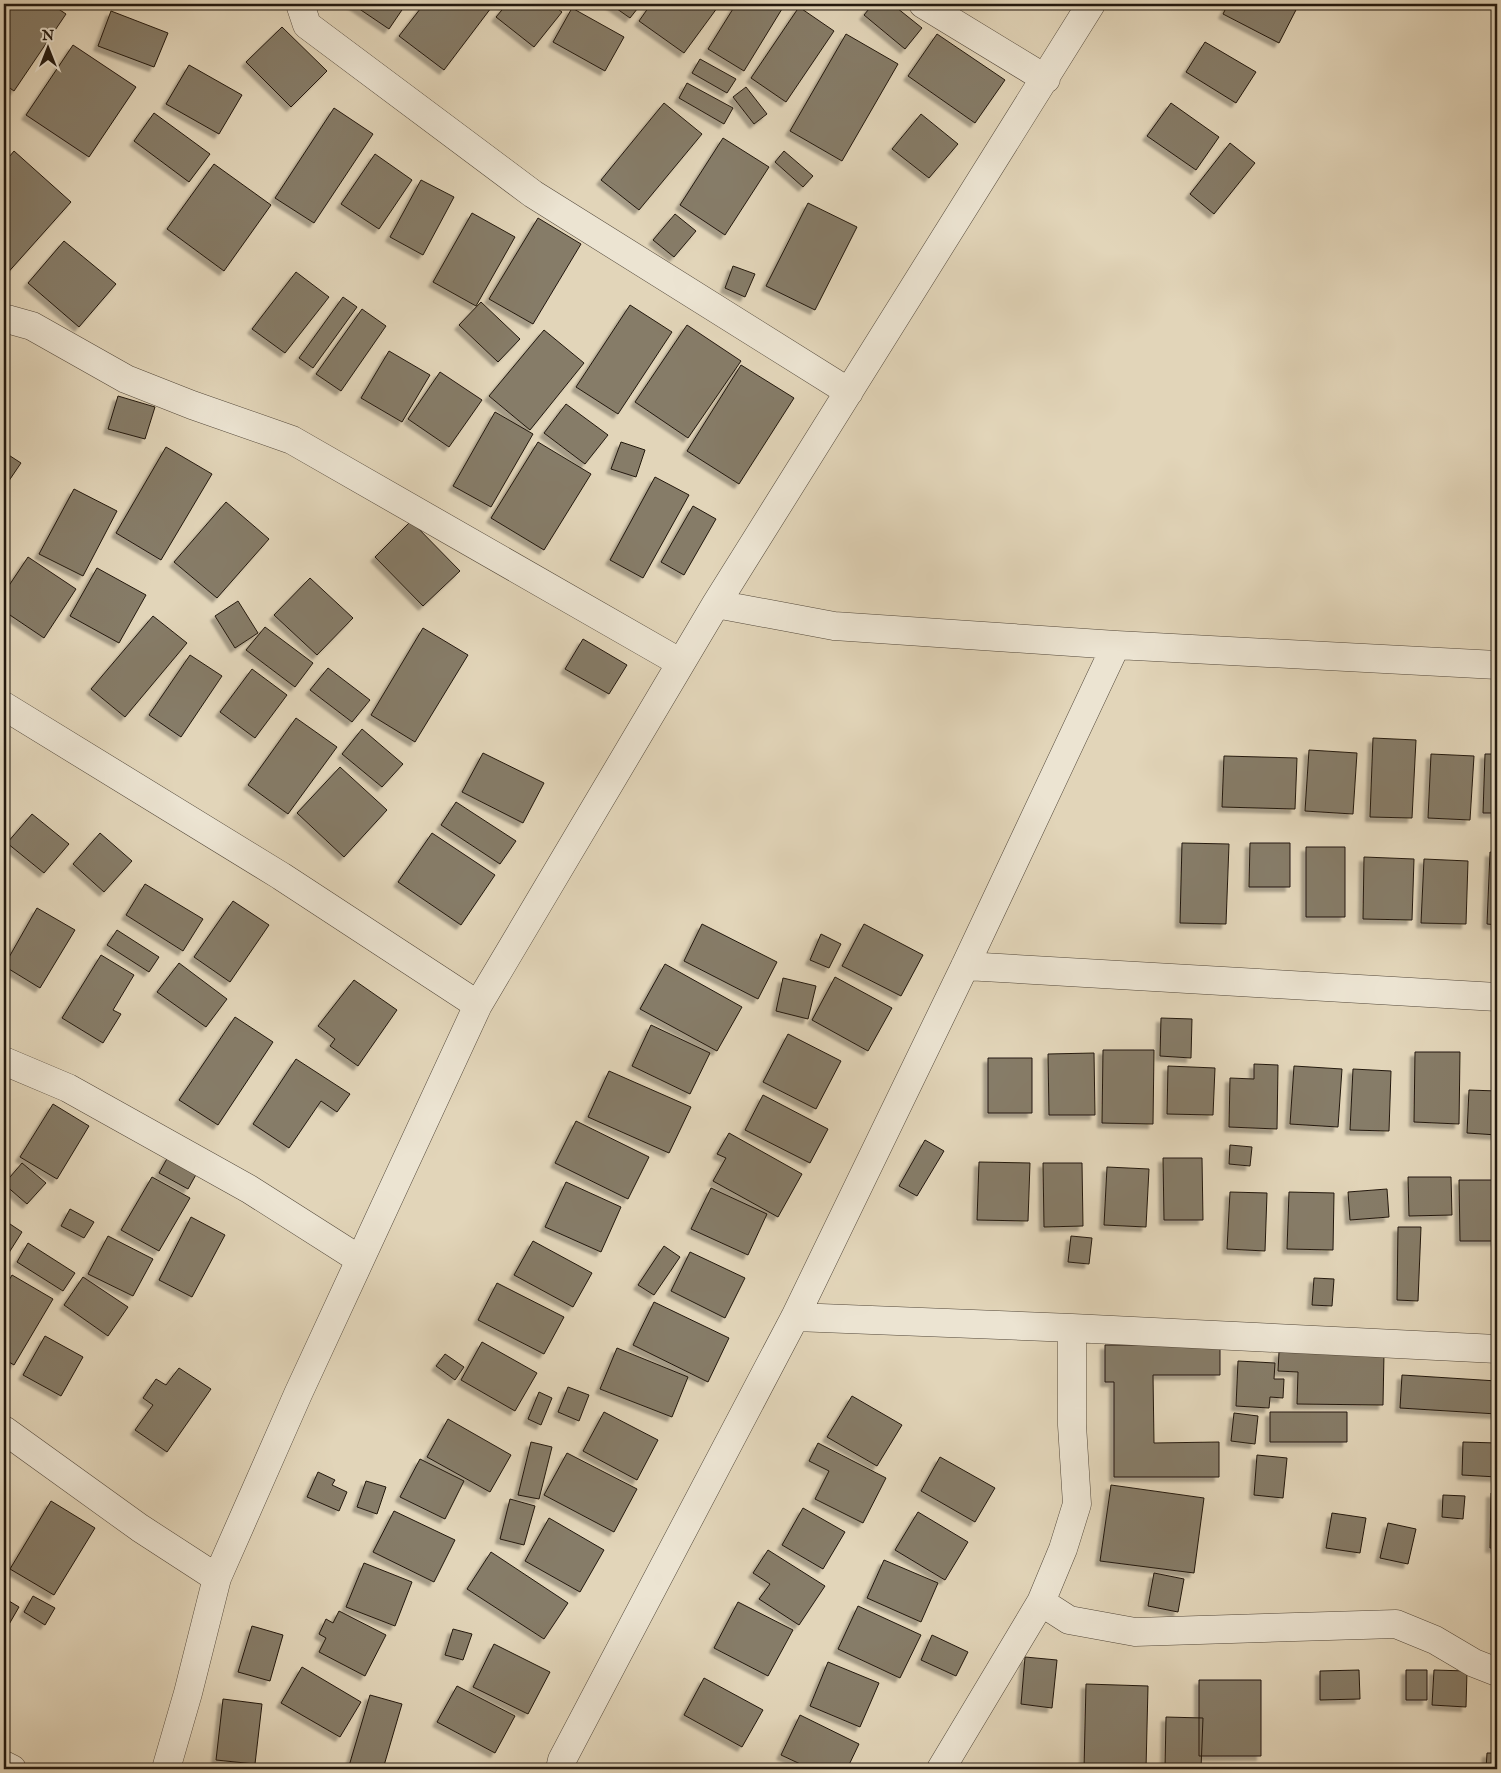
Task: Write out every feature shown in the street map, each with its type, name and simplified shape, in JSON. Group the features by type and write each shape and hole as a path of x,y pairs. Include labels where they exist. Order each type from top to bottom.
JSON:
{"street":[{"path":"300,4 307,25 533,194 849,392"},
{"path":"923,4 1046,78"},
{"path":"166,1769 188,1693 217,1578 359,1259 478,1005 716,604 1091,4"},
{"path":"4,320 7,319 32,326 126,379 192,405 292,440 681,663"},
{"path":"716,604 834,626 1116,646 1497,665"},
{"path":"560,1769 562,1760 795,1317 965,966 1116,646"},
{"path":"4,706 281,876 478,1005"},
{"path":"965,966 1497,997"},
{"path":"4,1061 68,1088 249,1189 359,1259"},
{"path":"795,1317 1072,1328 1497,1349"},
{"path":"941,1769 1041,1602 1063,1549 1077,1504 1072,1425 1072,1328"},
{"path":"4,1430 140,1528 217,1578"},
{"path":"1041,1602 1069,1620 1135,1632 1396,1624 1435,1640 1474,1664 1497,1672"},
{"path":"4,1765 12,1769"}],"building":[{"path":"4,4 51,4 66,14 14,91 4,84"},
{"path":"352,4 406,4 389,29"},
{"path":"424,4 494,4 444,70 399,36"},
{"path":"507,4 551,4 562,12 534,47 496,17"},
{"path":"610,4 641,4 630,18"},
{"path":"651,4 720,4 684,53 639,21"},
{"path":"736,4 785,4 744,71 708,49"},
{"path":"873,4 892,4 922,28 905,49 864,15"},
{"path":"1228,4 1299,4 1279,43 1223,14"},
{"path":"799,7 834,31 786,102 751,78"},
{"path":"572,8 624,37 605,71 553,42"},
{"path":"111,11 168,33 154,67 98,46"},
{"path":"282,27 327,71 291,107 246,62"},
{"path":"846,34 898,64 842,161 790,131"},
{"path":"937,34 1005,80 975,123 908,76"},
{"path":"1205,42 1256,72 1236,103 1186,72"},
{"path":"73,45 136,87 89,157 26,115"},
{"path":"700,59 736,79 727,93 692,73"},
{"path":"189,65 242,95 219,134 166,104"},
{"path":"687,83 733,108 724,124 679,98"},
{"path":"746,87 767,114 754,124 733,97"},
{"path":"664,103 702,134 639,210 601,180"},
{"path":"1171,103 1219,137 1196,170 1147,136"},
{"path":"334,108 373,134 314,223 275,198"},
{"path":"154,113 210,154 189,182 134,141"},
{"path":"921,114 958,144 929,178 892,149"},
{"path":"723,138 769,167 725,235 680,205"},
{"path":"1230,143 1255,163 1214,214 1190,194"},
{"path":"14,151 71,202 4,277 4,163"},
{"path":"784,151 813,176 803,187 775,162"},
{"path":"375,154 412,180 379,229 341,204"},
{"path":"214,164 271,205 224,271 167,229"},
{"path":"421,180 454,197 423,255 390,237"},
{"path":"808,203 857,227 815,310 766,286"},
{"path":"472,213 515,237 476,306 433,282"},
{"path":"675,214 696,231 674,257 653,240"},
{"path":"538,218 581,244 533,324 489,299"},
{"path":"64,241 116,284 79,327 28,283"},
{"path":"733,266 755,274 745,297 725,288"},
{"path":"296,272 329,297 285,353 252,329"},
{"path":"343,297 357,307 313,368 299,358"},
{"path":"481,302 520,339 498,362 459,325"},
{"path":"630,305 672,332 618,414 576,387"},
{"path":"362,309 386,326 341,391 316,374"},
{"path":"687,325 741,361 688,438 635,402"},
{"path":"544,330 584,363 530,430 489,396"},
{"path":"389,351 430,375 402,422 361,398"},
{"path":"741,365 794,398 739,484 687,451"},
{"path":"440,372 482,400 449,447 408,419"},
{"path":"118,396 155,407 145,439 108,429"},
{"path":"566,404 608,435 585,464 544,433"},
{"path":"495,412 533,434 491,507 453,486"},
{"path":"538,442 591,474 544,550 491,518"},
{"path":"621,442 645,450 636,477 611,469"},
{"path":"166,447 212,474 161,560 116,533"},
{"path":"4,452 21,463 4,488"},
{"path":"655,477 689,495 643,578 610,560"},
{"path":"74,489 117,511 83,576 39,554"},
{"path":"226,502 269,539 217,598 174,562"},
{"path":"693,506 716,519 684,575 661,562"},
{"path":"411,521 460,571 423,606 375,557"},
{"path":"28,557 76,589 44,638 4,611 4,593"},
{"path":"97,568 146,595 119,643 70,616"},
{"path":"310,578 353,618 317,655 274,615"},
{"path":"238,601 258,633 235,648 215,616"},
{"path":"153,616 187,643 125,717 91,689"},
{"path":"265,627 313,663 295,687 246,650"},
{"path":"423,628 468,655 415,742 371,715"},
{"path":"583,639 627,665 609,694 565,669"},
{"path":"190,655 222,676 181,737 149,715"},
{"path":"328,668 370,700 352,722 310,690"},
{"path":"252,669 287,695 255,738 220,712"},
{"path":"296,718 337,747 288,814 248,785"},
{"path":"362,729 403,764 382,787 342,754"},
{"path":"1373,738 1416,740 1412,818 1370,817"},
{"path":"1309,750 1357,753 1353,814 1305,811"},
{"path":"483,753 544,783 523,823 462,792"},
{"path":"1431,754 1474,756 1470,820 1428,818"},
{"path":"1485,754 1497,754 1497,813 1483,813"},
{"path":"1224,756 1297,758 1295,809 1222,807"},
{"path":"340,767 387,810 344,857 297,813"},
{"path":"456,802 516,841 500,864 441,825"},
{"path":"32,814 69,844 44,873 7,843"},
{"path":"100,833 132,861 104,892 73,864"},
{"path":"432,833 495,875 461,925 398,882"},
{"path":"1182,843 1229,844 1226,924 1180,923"},
{"path":"1250,843 1290,843 1290,887 1249,887"},
{"path":"1306,847 1345,847 1345,917 1306,917"},
{"path":"1490,852 1497,853 1497,925 1487,924"},
{"path":"1364,857 1414,859 1412,920 1363,919"},
{"path":"1424,859 1468,861 1466,924 1421,923"},
{"path":"145,884 203,919 183,951 126,915"},
{"path":"233,901 269,925 230,982 194,957"},
{"path":"37,908 75,930 40,988 4,966"},
{"path":"702,924 777,962 758,999 684,961"},
{"path":"864,924 923,955 901,996 842,966"},
{"path":"117,930 159,957 149,972 107,945"},
{"path":"821,934 841,944 829,968 810,960"},
{"path":"101,955 134,975 113,1010 121,1014 103,1043 62,1018"},
{"path":"179,963 227,999 206,1027 157,992"},
{"path":"665,964 742,1007 717,1051 640,1009"},
{"path":"835,977 892,1008 868,1051 812,1020"},
{"path":"783,978 816,986 808,1019 776,1011"},
{"path":"354,980 397,1010 358,1066 330,1046 335,1039 318,1026"},
{"path":"235,1017 273,1042 218,1125 179,1100"},
{"path":"1161,1018 1192,1019 1191,1058 1160,1056"},
{"path":"651,1025 710,1053 690,1094 632,1066"},
{"path":"788,1034 841,1061 816,1109 763,1082"},
{"path":"1103,1050 1154,1050 1153,1124 1102,1123"},
{"path":"1415,1052 1460,1052 1459,1124 1414,1122"},
{"path":"1094,1053 1095,1115 1049,1115 1048,1054"},
{"path":"988,1058 1032,1058 1032,1113 988,1113"},
{"path":"296,1059 350,1094 337,1112 321,1101 289,1148 253,1124"},
{"path":"1254,1064 1278,1065 1277,1129 1229,1127 1230,1078 1254,1079"},
{"path":"1168,1066 1215,1068 1213,1115 1167,1114"},
{"path":"1294,1066 1342,1069 1338,1127 1290,1124"},
{"path":"1353,1069 1391,1071 1389,1131 1350,1130"},
{"path":"609,1071 691,1107 669,1153 588,1117"},
{"path":"1469,1090 1497,1091 1497,1135 1467,1133"},
{"path":"763,1095 828,1129 810,1163 745,1130"},
{"path":"53,1104 89,1126 57,1179 20,1157"},
{"path":"576,1121 649,1157 628,1199 555,1163"},
{"path":"729,1133 802,1174 778,1217 713,1181 726,1158 717,1154"},
{"path":"925,1140 944,1151 917,1196 899,1186"},
{"path":"1230,1145 1252,1147 1250,1166 1229,1164"},
{"path":"169,1155 198,1171 188,1189 159,1173"},
{"path":"1163,1158 1202,1158 1203,1220 1164,1220"},
{"path":"979,1162 1030,1163 1028,1221 977,1220"},
{"path":"22,1163 46,1183 27,1204 4,1184"},
{"path":"1043,1163 1082,1163 1083,1226 1044,1227"},
{"path":"1107,1167 1149,1169 1146,1227 1104,1225"},
{"path":"152,1177 190,1198 159,1251 121,1230"},
{"path":"1408,1177 1451,1177 1452,1215 1409,1216"},
{"path":"1459,1180 1497,1180 1497,1241 1460,1241"},
{"path":"566,1182 621,1207 601,1252 545,1227"},
{"path":"711,1188 767,1214 748,1255 691,1229"},
{"path":"1387,1189 1389,1217 1350,1220 1348,1192"},
{"path":"1230,1192 1267,1193 1265,1251 1227,1249"},
{"path":"1289,1192 1334,1193 1333,1250 1287,1249"},
{"path":"70,1209 94,1222 84,1238 61,1226"},
{"path":"191,1217 225,1235 192,1297 159,1280"},
{"path":"4,1220 22,1232 5,1259 4,1258"},
{"path":"1398,1227 1421,1227 1418,1301 1397,1300"},
{"path":"108,1236 153,1259 133,1296 88,1274"},
{"path":"1071,1236 1092,1238 1089,1264 1068,1262"},
{"path":"533,1241 592,1273 573,1307 514,1275"},
{"path":"28,1243 75,1273 63,1291 17,1262"},
{"path":"664,1246 680,1257 654,1295 638,1285"},
{"path":"690,1252 745,1278 725,1318 671,1291"},
{"path":"12,1275 53,1299 14,1365 4,1359 4,1289"},
{"path":"83,1277 128,1307 108,1336 64,1305"},
{"path":"1314,1278 1334,1279 1332,1306 1312,1305"},
{"path":"497,1283 564,1317 544,1354 478,1320"},
{"path":"654,1302 729,1338 708,1382 633,1345"},
{"path":"45,1336 83,1357 61,1396 23,1375"},
{"path":"482,1342 537,1373 515,1411 461,1380"},
{"path":"1105,1345 1220,1345 1220,1375 1153,1375 1154,1443 1219,1442 1219,1477 1114,1477 1114,1382 1105,1382"},
{"path":"617,1348 688,1377 672,1417 600,1389"},
{"path":"1279,1352 1384,1353 1383,1405 1297,1404 1298,1372 1278,1371"},
{"path":"445,1354 464,1367 455,1380 436,1366"},
{"path":"1238,1361 1275,1363 1274,1379 1284,1379 1283,1398 1270,1397 1269,1408 1236,1406"},
{"path":"179,1368 211,1389 167,1452 135,1430 153,1405 143,1398 156,1379 166,1385"},
{"path":"1402,1375 1497,1381 1497,1414 1400,1408"},
{"path":"568,1387 589,1395 579,1421 558,1412"},
{"path":"539,1392 552,1398 541,1425 528,1419"},
{"path":"852,1396 902,1425 877,1466 827,1437"},
{"path":"604,1412 658,1440 637,1480 583,1451"},
{"path":"1270,1412 1347,1412 1347,1442 1270,1442"},
{"path":"1234,1413 1258,1416 1255,1444 1231,1441"},
{"path":"448,1419 511,1455 490,1492 427,1457"},
{"path":"531,1442 552,1447 539,1499 518,1495"},
{"path":"1463,1442 1497,1443 1497,1477 1462,1475"},
{"path":"818,1443 886,1478 863,1523 815,1499 829,1471 809,1461"},
{"path":"567,1453 637,1489 614,1532 544,1495"},
{"path":"1257,1455 1287,1458 1283,1498 1254,1495"},
{"path":"940,1457 995,1488 975,1522 921,1491"},
{"path":"420,1459 464,1481 445,1519 400,1497"},
{"path":"318,1472 335,1480 332,1485 347,1492 339,1511 307,1497"},
{"path":"366,1481 386,1487 377,1514 357,1507"},
{"path":"1111,1485 1204,1498 1194,1573 1100,1561"},
{"path":"1491,1493 1497,1493 1497,1548 1490,1548"},
{"path":"1443,1495 1465,1496 1463,1519 1442,1517"},
{"path":"510,1499 535,1506 524,1545 500,1539"},
{"path":"51,1501 95,1528 54,1595 10,1569"},
{"path":"803,1508 845,1532 823,1569 782,1545"},
{"path":"394,1511 455,1540 434,1582 373,1552"},
{"path":"918,1512 968,1542 945,1580 895,1550"},
{"path":"1332,1513 1366,1518 1360,1553 1326,1548"},
{"path":"549,1518 604,1550 580,1592 525,1561"},
{"path":"1388,1523 1416,1529 1408,1564 1380,1558"},
{"path":"768,1550 825,1586 799,1625 759,1599 770,1584 753,1573"},
{"path":"491,1552 568,1603 544,1639 467,1589"},
{"path":"884,1560 938,1583 921,1622 867,1598"},
{"path":"364,1563 412,1582 395,1626 346,1607"},
{"path":"1154,1573 1184,1579 1178,1612 1148,1606"},
{"path":"33,1596 55,1608 45,1625 24,1612"},
{"path":"4,1598 19,1607 4,1633"},
{"path":"738,1602 793,1630 768,1676 714,1648"},
{"path":"858,1606 921,1635 900,1678 838,1649"},
{"path":"339,1611 386,1635 365,1676 319,1652 326,1638 319,1634 326,1619 333,1623"},
{"path":"252,1626 283,1635 270,1681 238,1672"},
{"path":"453,1629 472,1634 463,1660 445,1655"},
{"path":"932,1635 968,1652 956,1676 921,1660"},
{"path":"494,1644 550,1672 528,1714 473,1687"},
{"path":"1025,1657 1057,1660 1052,1708 1021,1704"},
{"path":"828,1662 879,1683 860,1727 810,1706"},
{"path":"302,1667 361,1702 340,1737 281,1703"},
{"path":"1359,1670 1360,1699 1320,1700 1320,1671"},
{"path":"1406,1670 1427,1670 1427,1700 1406,1700"},
{"path":"1434,1670 1467,1671 1466,1707 1432,1705"},
{"path":"704,1678 763,1710 742,1747 684,1715"},
{"path":"1199,1680 1261,1680 1261,1756 1199,1756"},
{"path":"1086,1684 1148,1686 1146,1769 1084,1769"},
{"path":"457,1686 515,1716 495,1753 437,1722"},
{"path":"370,1695 402,1704 383,1769 361,1769 349,1766"},
{"path":"223,1699 262,1704 255,1764 216,1760"},
{"path":"800,1715 859,1744 847,1769 811,1769 781,1755"},
{"path":"1166,1717 1203,1718 1201,1769 1165,1769"},
{"path":"1487,1753 1497,1753 1497,1769 1486,1769"}]}
